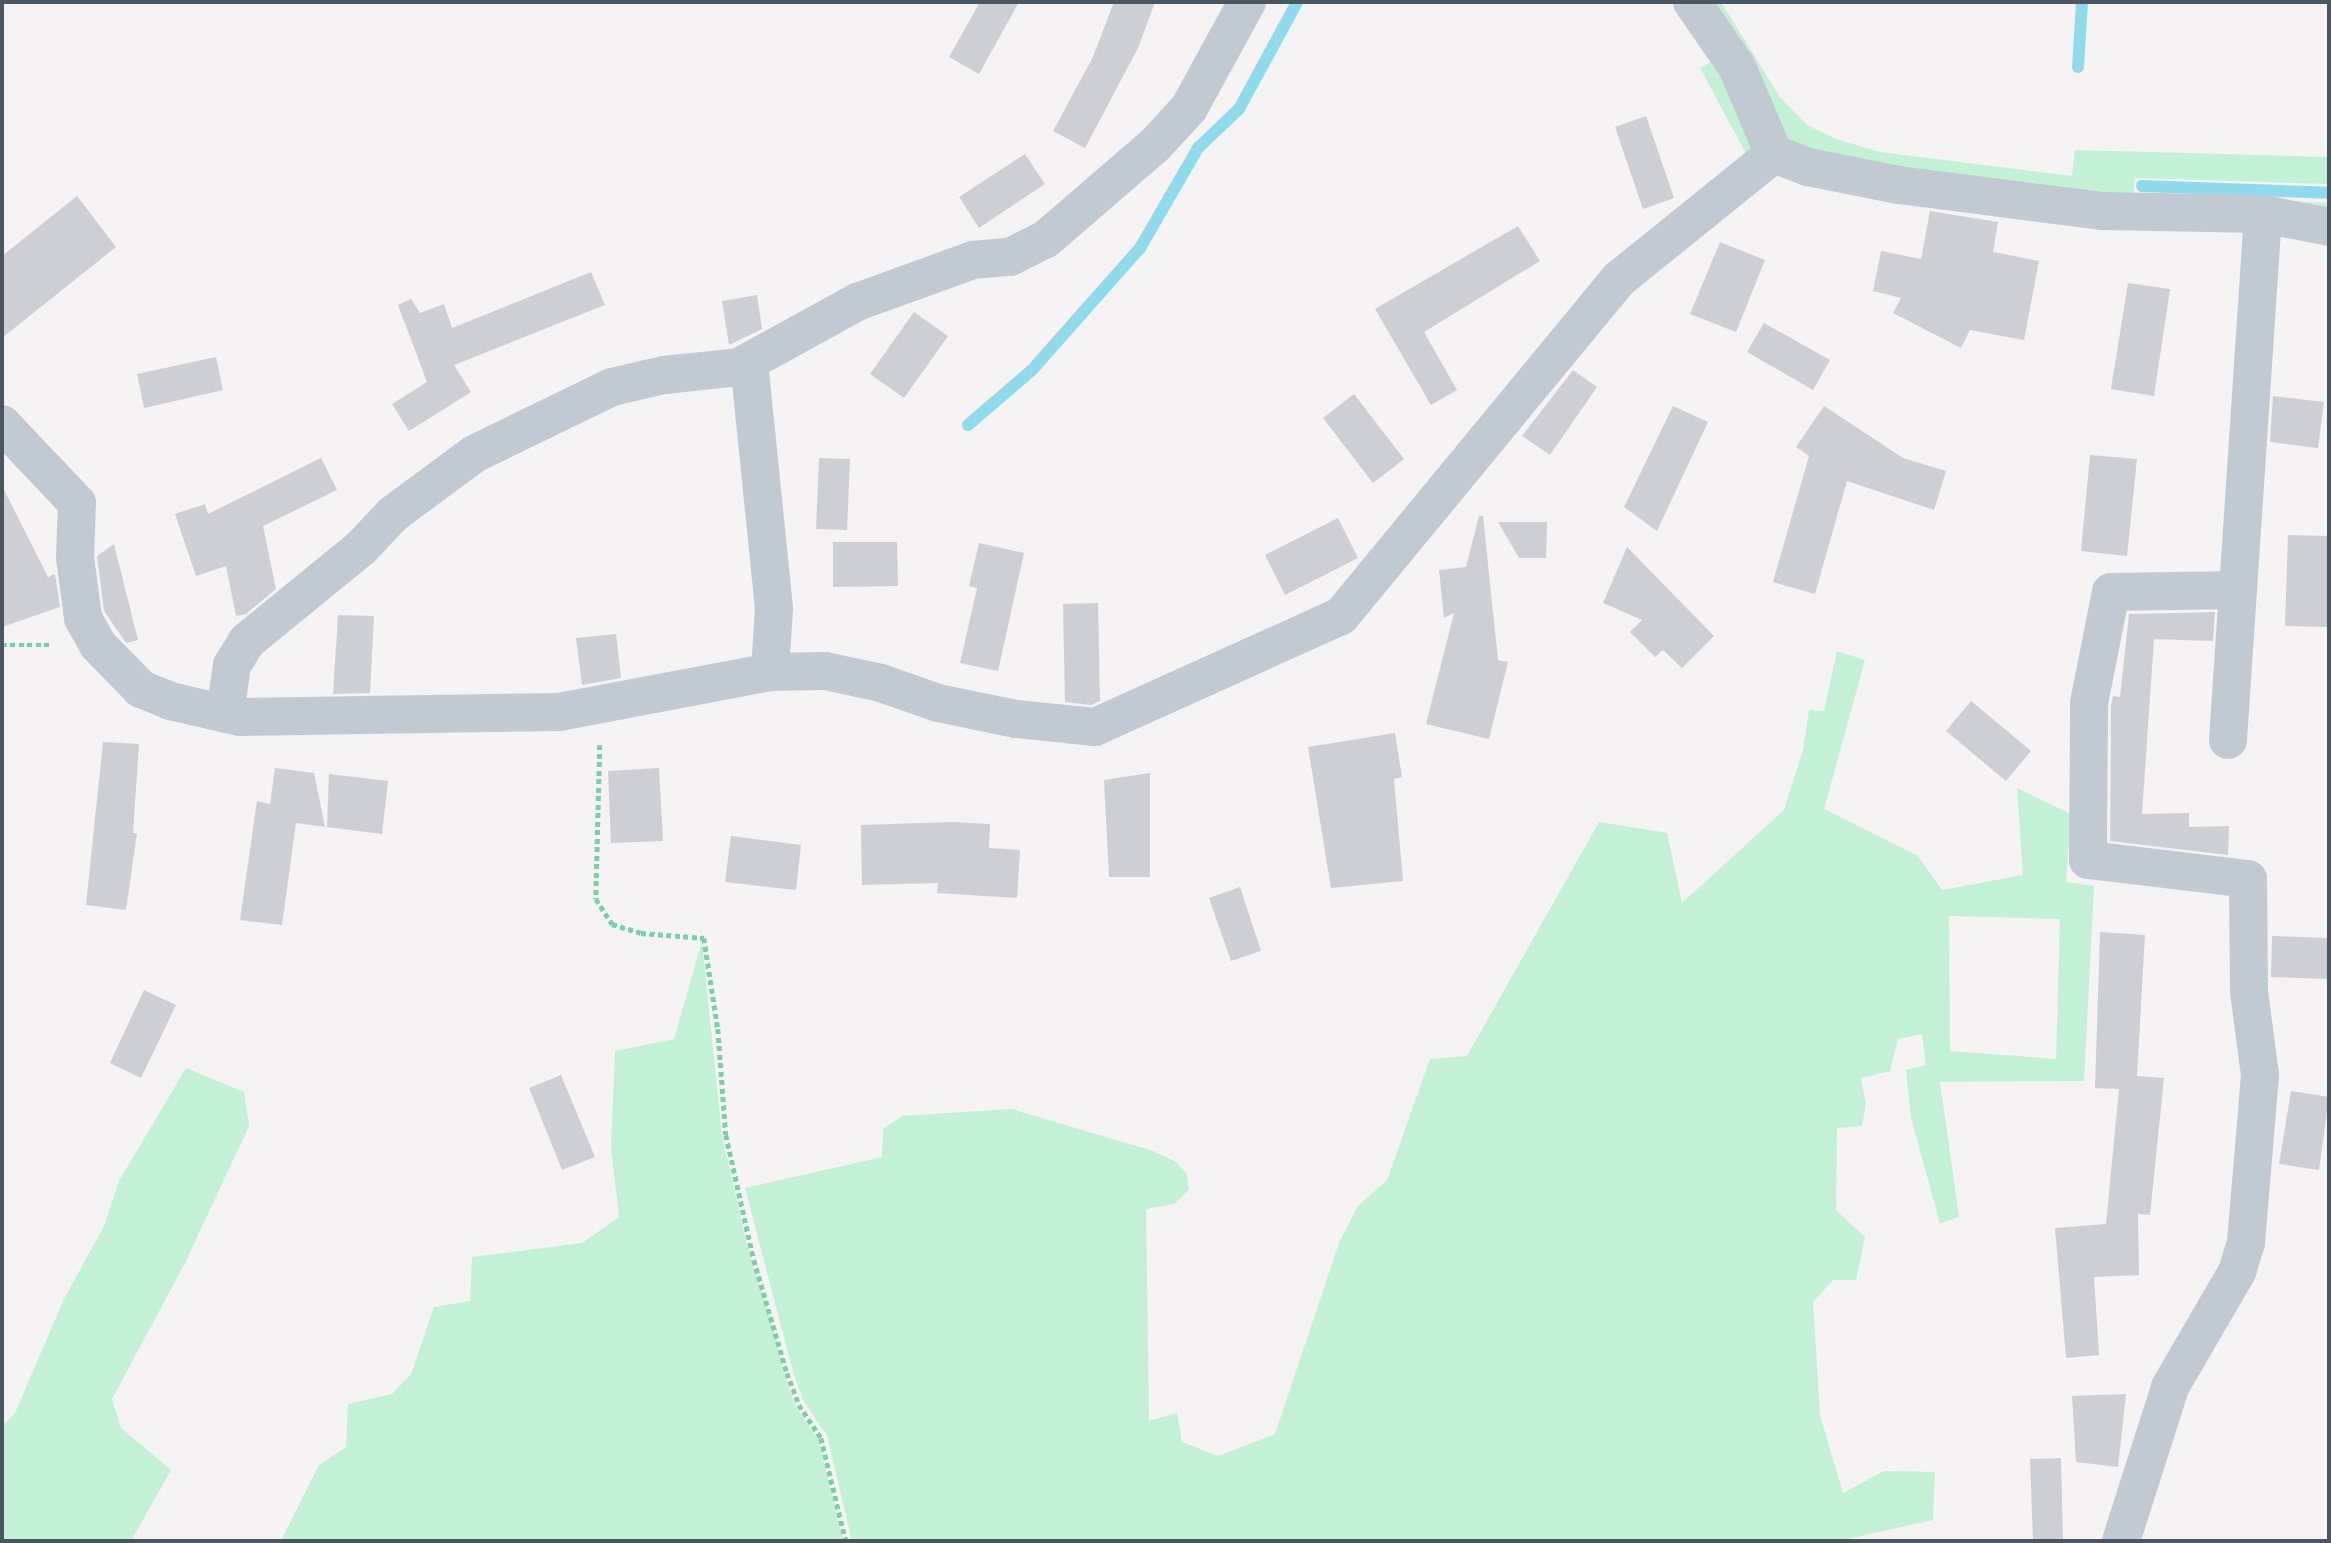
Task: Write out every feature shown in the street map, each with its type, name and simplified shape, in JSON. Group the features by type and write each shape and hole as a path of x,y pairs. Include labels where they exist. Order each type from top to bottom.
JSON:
{"street":[{"path":"225,714 232,665 247,641 361,548 393,514 474,454 612,387 749,362 857,302 974,260 1010,257 1046,239 1155,145 1189,108 1247,2"},
{"path":"1692,2 1742,77 1774,154 1808,167 1899,185 2076,207 2263,214 2329,227"},
{"path":"2,424 77,503 75,556 83,618 98,645 141,689 170,701 225,714 559,712 770,673 825,671 938,703 1016,719 1095,727 1341,615 1619,279 1774,154"},
{"path":"2228,740 2263,214"},
{"path":"749,362 774,608 770,673"},
{"path":"2121,1541 2169,1387 2205,1331 2240,1262 2246,1242 2260,1075 2249,991 2248,879 2088,860 2090,703 2111,592 2237,590"}],"path":[{"path":"601,705 596,898 612,924 641,933 704,938 726,1135 754,1259 787,1373 799,1405 821,1438 846,1541"}],"green space":[{"path":"1700,2 1721,2 1780,97 1807,125 1836,139 1880,152 2072,176 2075,150 2329,157 2329,184 2135,178 2133,193 2329,203 2329,217 2133,205 1791,149"},
{"path":"1716,59 1758,129 1750,161 1700,68"},
{"path":"1837,651 1865,660 1824,809 1918,856 1942,890 2023,875 2017,788 2071,814 2066,882 2094,886 2084,1081 1940,1082 1959,1217 1940,1223 1911,1118 1906,1070 1926,1065 1922,1034 1898,1039 1890,1071 1861,1078 1866,1104 1862,1126 1837,1128 1836,1210 1865,1237 1856,1280 1833,1280 1813,1302 1820,1415 1843,1493 1884,1471 1935,1472 1933,1520 1838,1541 852,1541 827,1436 804,1402 793,1372 745,1188 882,1157 883,1129 902,1116 1012,1109 1153,1151 1176,1162 1187,1174 1189,1190 1174,1204 1146,1209 1149,1421 1177,1413 1182,1442 1218,1456 1275,1434 1339,1243 1357,1207 1387,1180 1430,1059 1467,1056 1599,822 1667,833 1682,903 1784,810 1803,750 1809,710 1824,711","holes":["1949,916 2060,919 2056,1059 1950,1051"]},
{"path":"702,941 722,1136 751,1261 796,1407 818,1439 843,1541 281,1541 319,1465 346,1447 348,1404 392,1394 411,1374 434,1307 470,1301 472,1257 582,1243 619,1217 611,1148 615,1051 674,1039"},
{"path":"186,1068 244,1092 249,1126 185,1263 112,1399 121,1428 171,1470 131,1541 2,1541 2,1426 15,1413 64,1299 104,1226 119,1181"}],"building":[{"path":"980,2 1019,2 979,74 949,57"},
{"path":"1114,2 1155,2 1138,48 1085,148 1053,131 1093,57"},
{"path":"1646,116 1674,198 1643,209 1615,127"},
{"path":"1025,154 1045,184 979,228 959,197"},
{"path":"77,196 116,247 2,338 2,256"},
{"path":"1930,211 1998,222 1993,252 2039,261 2024,340 1970,330 1961,348 1893,313 1901,298 1873,291 1881,251 1921,259"},
{"path":"1518,226 1540,261 1424,332 1457,390 1431,405 1375,309"},
{"path":"1720,242 1765,260 1736,332 1690,314"},
{"path":"591,272 605,305 454,365 471,392 409,431 392,404 427,382 398,305 411,299 420,313 444,304 452,328"},
{"path":"2128,283 2170,289 2154,396 2111,389"},
{"path":"757,295 762,329 729,345 722,301"},
{"path":"914,312 948,336 904,398 870,374"},
{"path":"1764,323 1830,360 1813,390 1747,352"},
{"path":"216,357 223,390 144,408 137,374"},
{"path":"1573,370 1597,387 1550,455 1522,436"},
{"path":"1354,394 1404,459 1373,483 1323,418"},
{"path":"2273,396 2324,402 2318,448 2270,442"},
{"path":"1673,406 1708,422 1657,531 1624,507"},
{"path":"1824,406 1903,458 1946,471 1934,510 1847,481 1815,594 1773,582 1809,456 1796,447"},
{"path":"2090,455 2137,459 2127,556 2081,551"},
{"path":"321,458 337,490 263,526 276,589 246,614 236,616 226,566 196,576 175,514 205,504 208,514"},
{"path":"819,458 850,459 847,530 816,529"},
{"path":"2,486 48,577 55,574 60,607 2,627"},
{"path":"1479,516 1483,516 1498,660 1508,662 1489,739 1426,724 1454,613 1444,618 1439,570 1466,567"},
{"path":"1338,518 1358,558 1285,595 1265,555"},
{"path":"1498,522 1547,522 1546,558 1519,558"},
{"path":"2288,535 2329,536 2327,627 2285,626"},
{"path":"833,542 897,542 898,586 833,587"},
{"path":"979,543 1024,553 998,671 960,663 977,588 969,586"},
{"path":"114,544 138,640 126,643 104,611 97,556"},
{"path":"1627,547 1714,636 1682,668 1663,650 1655,657 1630,632 1642,620 1603,603"},
{"path":"1098,603 1100,701 1091,705 1065,702 1063,604"},
{"path":"2215,612 2213,641 2154,639 2142,814 2189,813 2189,827 2229,826 2228,855 2110,841 2111,705 2113,696 2120,697 2129,614"},
{"path":"338,615 374,616 370,693 333,694"},
{"path":"616,634 621,678 582,685 576,638"},
{"path":"1971,701 2031,751 2006,781 1946,731"},
{"path":"1395,733 1402,777 1394,779 1403,881 1331,888 1308,747"},
{"path":"103,742 139,744 133,833 137,833 126,910 86,905"},
{"path":"275,768 314,773 325,827 296,823 282,925 240,920 257,801 270,804"},
{"path":"659,768 663,841 611,843 608,771"},
{"path":"1150,773 1150,877 1109,877 1104,780"},
{"path":"329,774 388,781 382,834 327,827"},
{"path":"952,822 990,824 989,848 1020,850 1017,898 937,893 938,883 862,885 861,825"},
{"path":"731,836 801,845 796,890 725,882"},
{"path":"1240,887 1261,951 1231,961 1209,898"},
{"path":"2100,932 2145,935 2137,1076 2164,1078 2150,1215 2138,1214 2139,1275 2094,1277 2099,1355 2066,1358 2055,1228 2106,1224 2119,1089 2095,1088"},
{"path":"2272,936 2329,938 2329,979 2271,977"},
{"path":"144,990 176,1005 141,1078 110,1063"},
{"path":"561,1075 595,1157 562,1170 529,1088"},
{"path":"2291,1091 2329,1097 2319,1170 2279,1164"},
{"path":"2126,1394 2118,1467 2076,1462 2072,1396"},
{"path":"2061,1458 2063,1541 2033,1541 2030,1459"}],"waterway":[{"path":"968,425 1032,370 1140,248 1198,148 1239,109 1297,2"},
{"path":"2078,67 2082,2"},
{"path":"2142,186 2329,193"}]}
